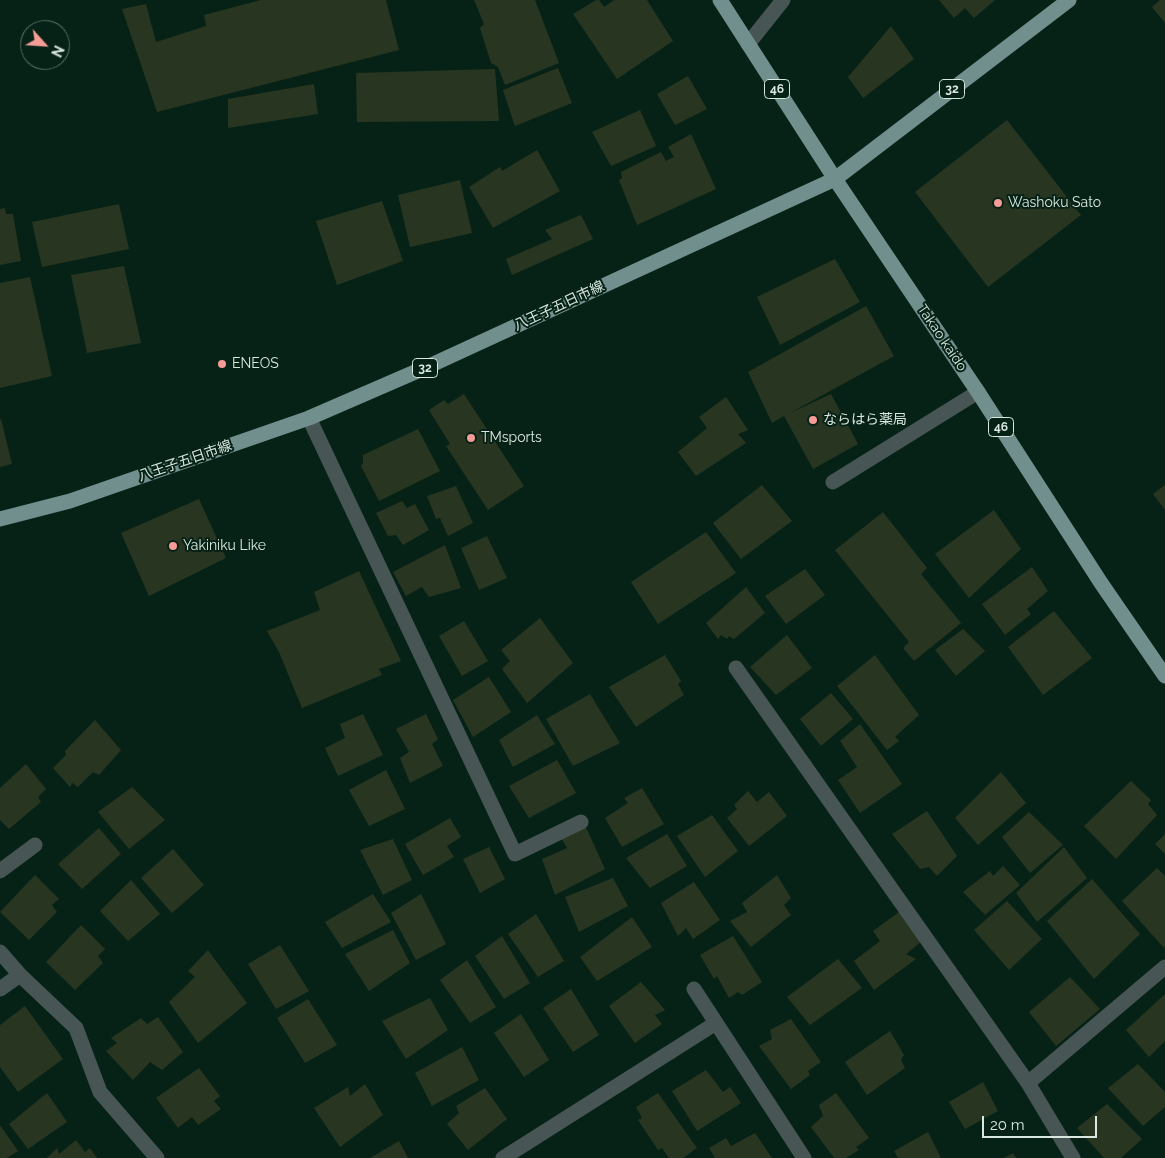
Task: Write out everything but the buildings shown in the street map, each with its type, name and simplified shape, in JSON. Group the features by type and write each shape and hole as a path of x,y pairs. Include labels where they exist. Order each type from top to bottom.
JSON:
{"main road":[{"name":"Takao kaido","path":"720,0 835,178 978,392 1101,583 1165,676"},
{"name":"八王子五日市線","path":"0,519 70,501 309,418 429,366 835,178 1069,0"}],"street":[{"path":"748,44 783,0"},
{"path":"832,482 978,392"},
{"path":"309,418 515,854 581,822"},
{"path":"736,668 1028,1084 1072,1158"},
{"path":"0,871 35,845"},
{"path":"0,952 20,975 76,1028 100,1092 157,1158"},
{"path":"1028,1084 1165,967"},
{"path":"0,989 20,975"},
{"path":"694,989 804,1158"},
{"path":"503,1158 716,1023"}],"place":[{"name":"Washoku Sato","path":"998,203"},
{"name":"ENEOS","path":"222,364"},
{"name":"ならはら薬局","path":"813,420"},
{"name":"TMsports","path":"471,438"},
{"name":"Yakiniku Like","path":"173,546"}]}
